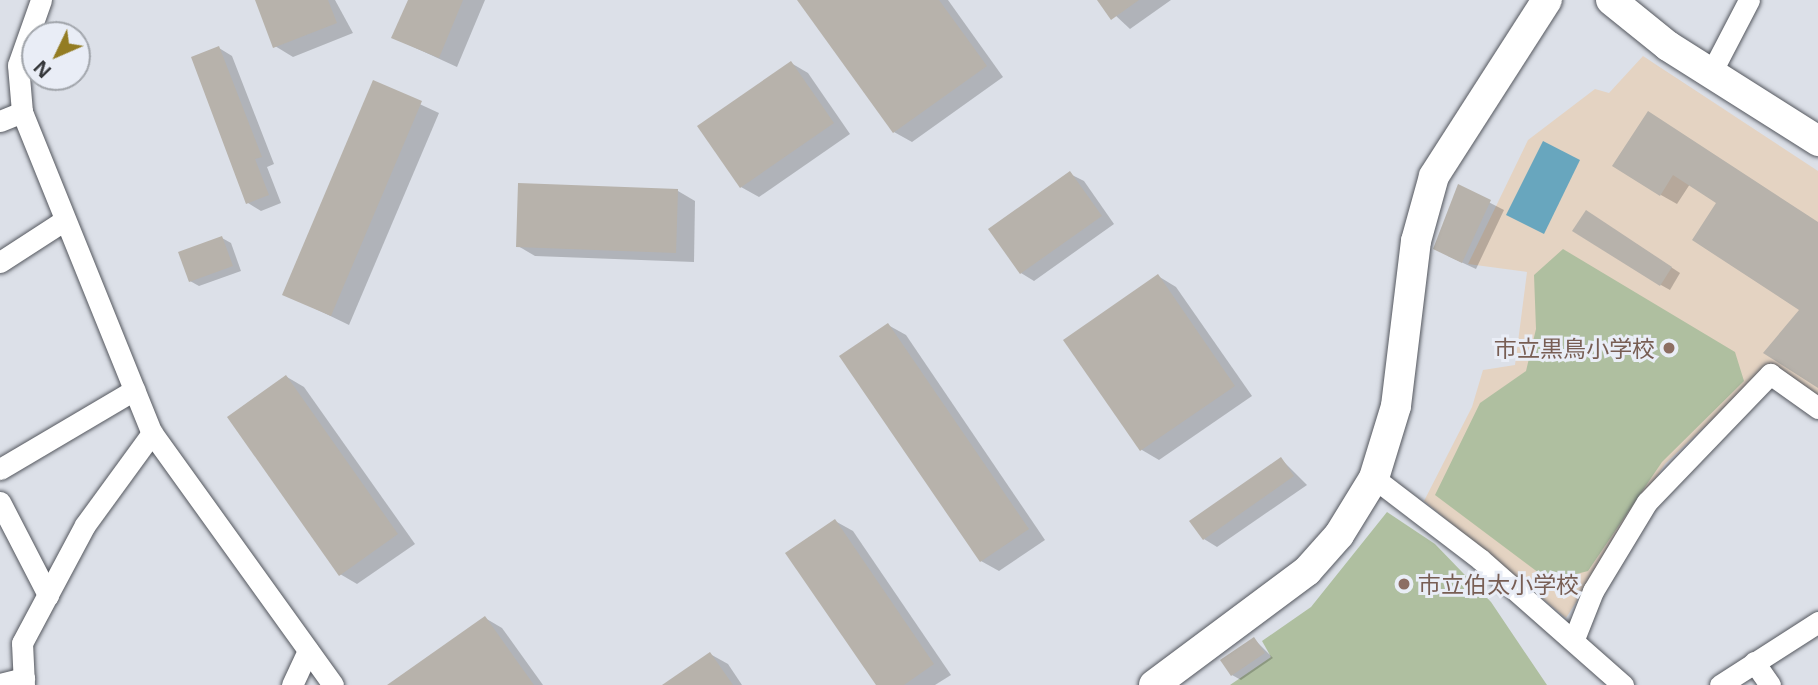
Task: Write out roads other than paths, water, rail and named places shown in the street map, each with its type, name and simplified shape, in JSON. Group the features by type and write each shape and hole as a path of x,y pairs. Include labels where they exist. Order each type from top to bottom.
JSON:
{"street":[{"path":"41,0 18,65 22,112 152,433 333,685"},
{"path":"1154,685 1307,571 1339,535 1374,478 1396,406 1416,241 1434,176 1547,0"},
{"path":"1611,0 1711,74 1818,141"},
{"path":"1711,74 1749,0"},
{"path":"0,121 22,112"},
{"path":"0,262 65,220"},
{"path":"1574,639 1593,591 1647,502 1770,374 1818,408"},
{"path":"0,469 134,390"},
{"path":"0,684 24,681 22,643 85,525 152,433"},
{"path":"1374,478 1574,639 1623,685"},
{"path":"0,502 48,595"},
{"path":"1720,685 1818,622"},
{"path":"292,685 308,650"},
{"path":"1754,662 1770,685"}],"water":[{"path":"1543,141 1580,160 1544,234 1506,215"}],"place":[{"name":"市立黒鳥小学校","path":"1669,348"},
{"name":"市立伯太小学校","path":"1404,584"}]}
